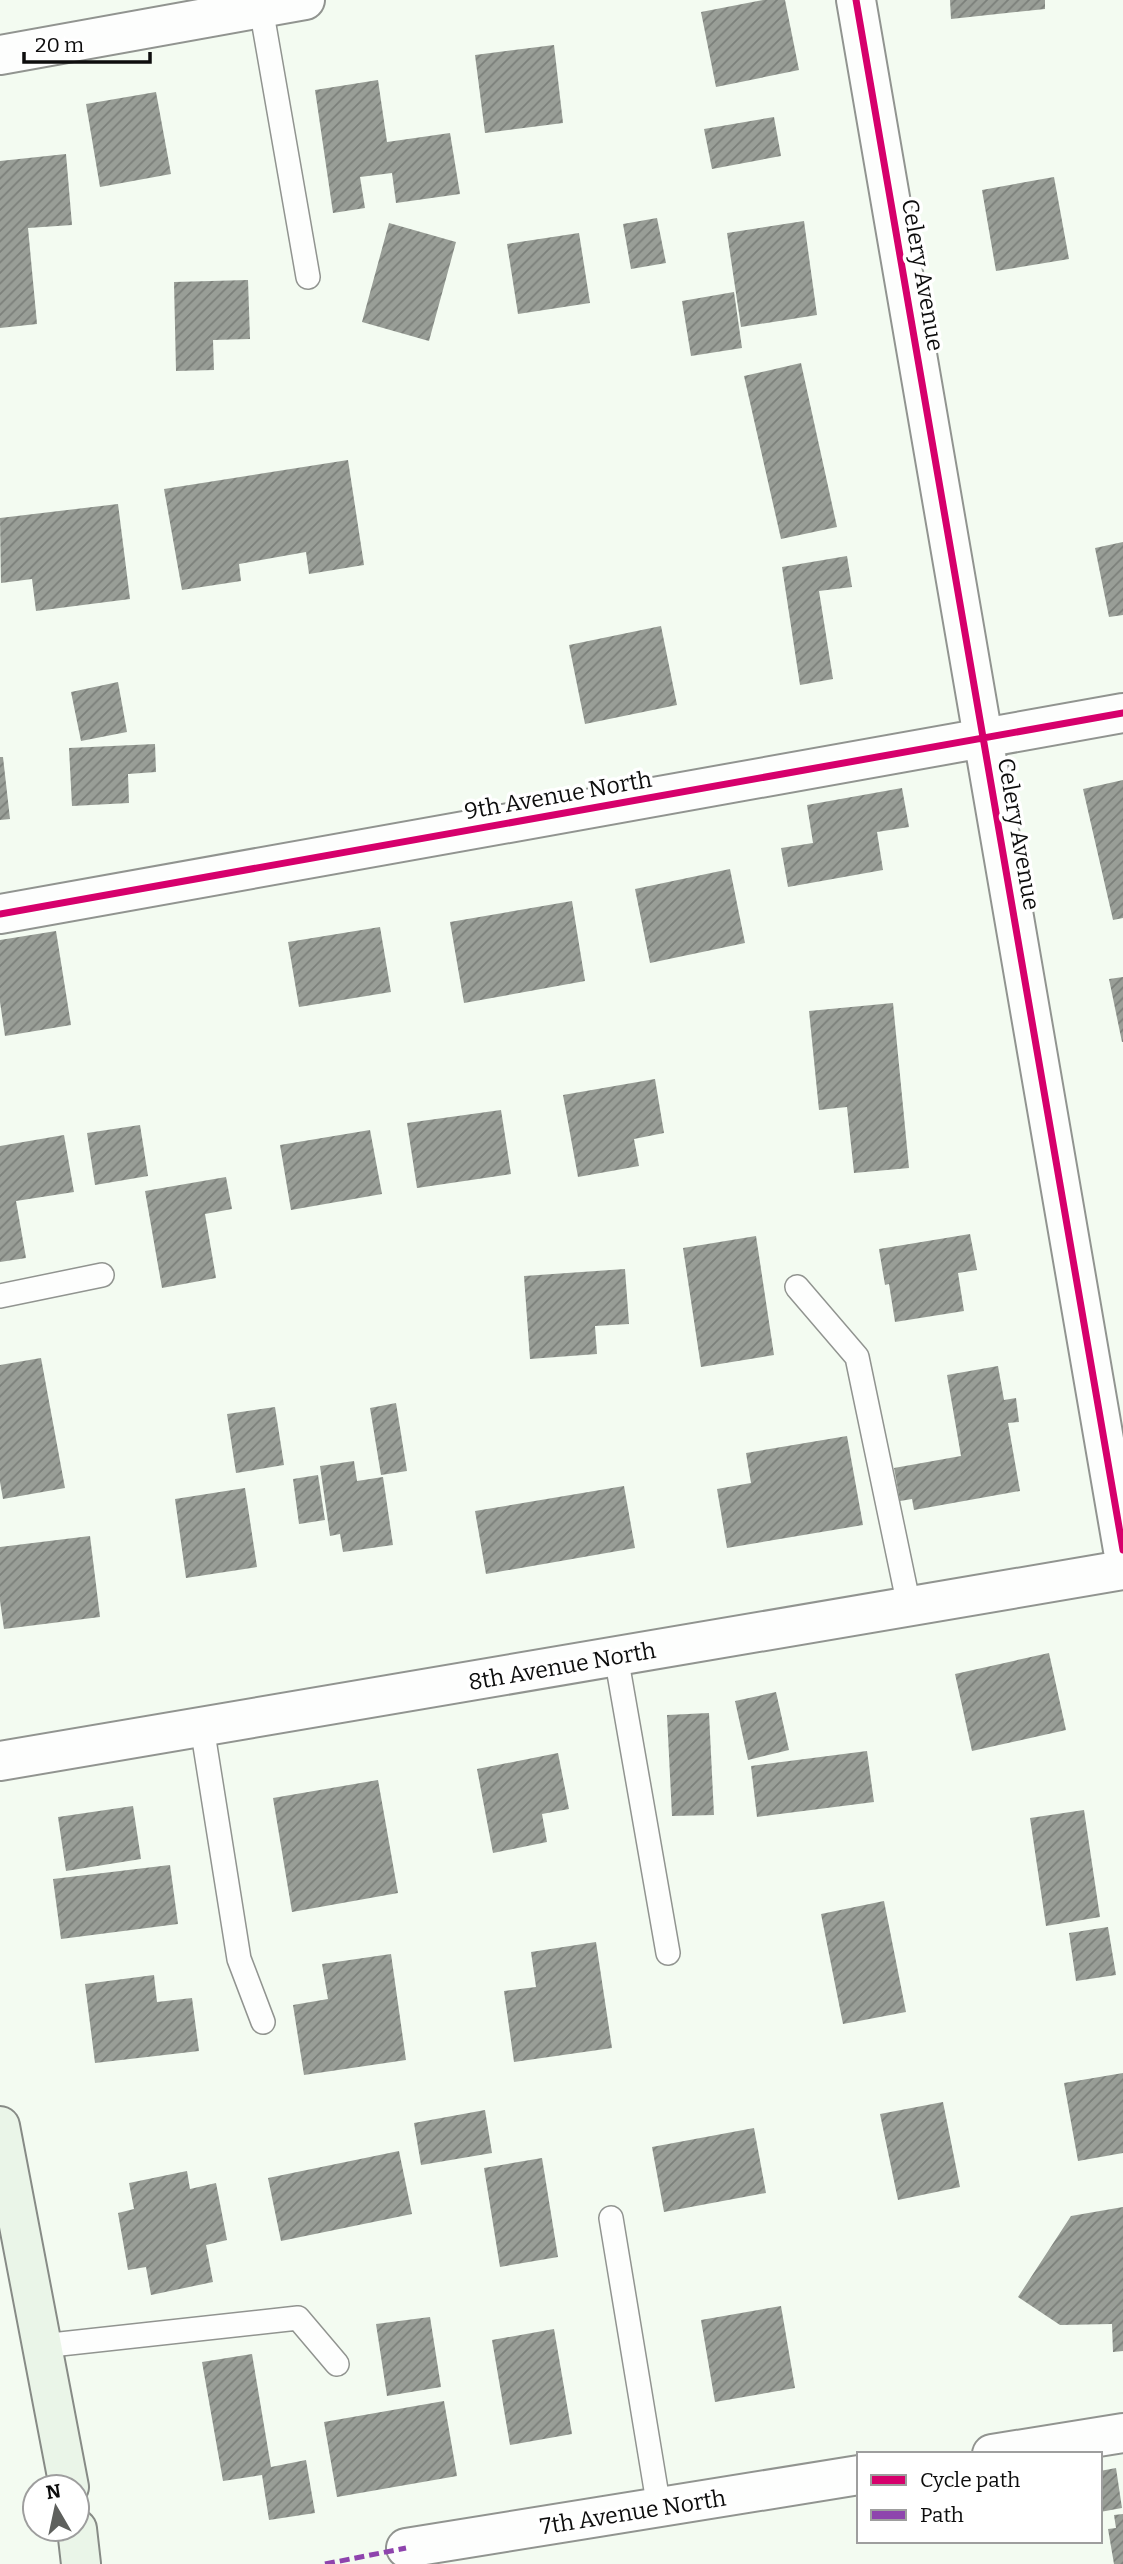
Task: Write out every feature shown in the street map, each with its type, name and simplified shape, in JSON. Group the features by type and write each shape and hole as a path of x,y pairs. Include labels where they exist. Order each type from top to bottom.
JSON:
{"street":[{"path":"0,55 304,0"},
{"name":"Celery Avenue","path":"856,0 1123,1550"},
{"name":"9th Avenue North","path":"0,914 1123,713"},
{"name":"8th Avenue North","path":"0,1761 1123,1570"},
{"path":"0,2126 66,2473"},
{"path":"1004,2452 1123,2433"},
{"name":"7th Avenue North","path":"406,2548 857,2475"},
{"path":"79,2543 81,2564"}],"lane":[{"path":"261,8 308,277"},
{"path":"0,1296 102,1275"},
{"path":"797,1287 857,1357 909,1606"},
{"path":"616,1656 668,1953"},
{"path":"202,1727 239,1959 263,2022"},
{"path":"611,2218 659,2508"},
{"path":"42,2346 298,2318 337,2364"}],"building":[{"path":"763,0 785,0 799,70 716,87 701,12"},
{"path":"950,0 1045,0 1045,9 951,19"},
{"path":"554,45 563,123 485,133 475,55"},
{"path":"378,80 387,142 450,133 460,194 396,203 392,173 360,177 365,208 333,213 315,90"},
{"path":"156,92 171,174 100,187 86,104"},
{"path":"774,117 781,156 712,169 704,129"},
{"path":"66,154 72,225 28,228 37,324 0,328 0,161"},
{"path":"1054,177 1069,259 996,271 982,190"},
{"path":"657,218 666,263 631,269 623,224"},
{"path":"804,221 817,315 741,327 727,233"},
{"path":"389,223 456,242 429,341 362,322"},
{"path":"579,233 590,303 518,314 507,244"},
{"path":"248,280 250,339 213,340 214,370 176,371 174,282"},
{"path":"734,292 742,348 691,356 682,301"},
{"path":"801,363 837,527 781,539 744,376"},
{"path":"348,460 364,565 309,574 306,552 239,564 241,581 182,590 164,489"},
{"path":"118,504 130,599 36,611 32,579 1,583 0,518"},
{"path":"1123,542 1123,615 1109,617 1095,548"},
{"path":"847,556 852,587 819,591 833,679 800,685 782,567"},
{"path":"661,626 677,705 585,724 569,645"},
{"path":"118,682 127,732 81,741 71,692"},
{"path":"155,744 156,772 128,774 129,803 72,806 69,748"},
{"path":"0,757 3,757 10,819 0,820"},
{"path":"1123,780 1123,918 1113,920 1083,789"},
{"path":"902,788 909,827 877,832 883,870 788,887 781,848 813,843 807,805"},
{"path":"730,869 745,943 650,963 635,889"},
{"path":"572,901 585,981 464,1003 450,922"},
{"path":"380,927 391,992 299,1007 288,942"},
{"path":"56,931 71,1025 5,1036 0,1002 0,940"},
{"path":"1123,977 1123,1042 1122,1042 1109,979"},
{"path":"893,1003 909,1168 854,1173 847,1107 819,1110 809,1011"},
{"path":"655,1079 664,1133 634,1139 639,1166 578,1177 563,1095"},
{"path":"501,1110 511,1174 417,1188 407,1123"},
{"path":"140,1125 148,1176 95,1185 87,1133"},
{"path":"370,1130 382,1194 291,1210 280,1145"},
{"path":"64,1135 74,1192 16,1201 26,1258 0,1262 0,1146"},
{"path":"226,1177 232,1209 205,1214 216,1278 162,1288 145,1191"},
{"path":"970,1234 977,1270 958,1273 964,1311 895,1322 889,1284 885,1285 879,1249"},
{"path":"756,1236 774,1355 701,1367 683,1248"},
{"path":"625,1269 629,1324 595,1326 597,1354 530,1359 524,1276"},
{"path":"41,1358 65,1488 3,1499 0,1482 0,1365"},
{"path":"998,1366 1004,1400 1016,1398 1019,1422 1008,1423 1020,1491 914,1510 912,1499 900,1501 894,1468 961,1456 947,1375"},
{"path":"396,1403 407,1471 381,1475 370,1408"},
{"path":"275,1407 284,1465 236,1473 227,1414"},
{"path":"847,1436 863,1525 727,1548 717,1489 751,1483 746,1453"},
{"path":"354,1461 357,1481 383,1477 393,1545 343,1552 340,1534 330,1536 320,1466"},
{"path":"318,1475 325,1520 299,1524 293,1479"},
{"path":"624,1486 635,1548 486,1574 475,1511"},
{"path":"245,1488 257,1567 186,1578 175,1499"},
{"path":"90,1536 100,1617 4,1629 0,1601 0,1547"},
{"path":"1049,1653 1066,1730 972,1751 955,1674"},
{"path":"776,1692 789,1750 748,1760 735,1701"},
{"path":"709,1713 714,1815 672,1816 667,1715"},
{"path":"867,1751 874,1802 757,1817 751,1766"},
{"path":"558,1753 569,1809 542,1814 547,1842 493,1853 477,1769"},
{"path":"378,1780 398,1893 292,1912 273,1798"},
{"path":"133,1806 141,1859 66,1871 58,1817"},
{"path":"1084,1810 1100,1917 1046,1926 1030,1818"},
{"path":"170,1865 178,1924 61,1939 53,1879"},
{"path":"884,1901 906,2012 843,2024 821,1914"},
{"path":"1108,1927 1116,1975 1076,1981 1069,1933"},
{"path":"596,1942 612,2048 514,2062 504,1991 536,1987 531,1952"},
{"path":"391,1954 406,2060 304,2075 293,2005 328,1999 322,1964"},
{"path":"154,1975 157,2002 192,1998 199,2051 95,2063 85,1984"},
{"path":"1123,2073 1123,2153 1078,2161 1064,2083"},
{"path":"943,2102 960,2187 898,2200 880,2114"},
{"path":"485,2110 492,2153 421,2165 414,2123"},
{"path":"754,2128 766,2193 664,2212 652,2147"},
{"path":"399,2151 412,2214 281,2241 268,2178"},
{"path":"542,2158 558,2257 500,2267 484,2168"},
{"path":"187,2171 190,2189 216,2183 227,2240 206,2245 213,2282 151,2295 146,2267 128,2270 118,2213 134,2209 129,2183"},
{"path":"1123,2207 1123,2351 1113,2352 1112,2324 1060,2325 1018,2297 1071,2216"},
{"path":"781,2306 795,2388 715,2402 701,2320"},
{"path":"430,2317 441,2387 387,2396 376,2324"},
{"path":"554,2329 572,2434 510,2445 492,2340"},
{"path":"252,2354 271,2467 306,2460 315,2513 269,2520 262,2475 223,2481 202,2362"},
{"path":"444,2401 457,2476 337,2497 324,2422"},
{"path":"1116,2468 1122,2508 1102,2512 1102,2471"},
{"path":"1123,2514 1123,2564 1114,2564 1108,2529 1116,2528 1114,2515"}],"marked path":[{"path":"325,2564 406,2548"}],"cycle path":[{"path":"856,0 1123,1550"},
{"path":"0,914 1123,713"}]}
